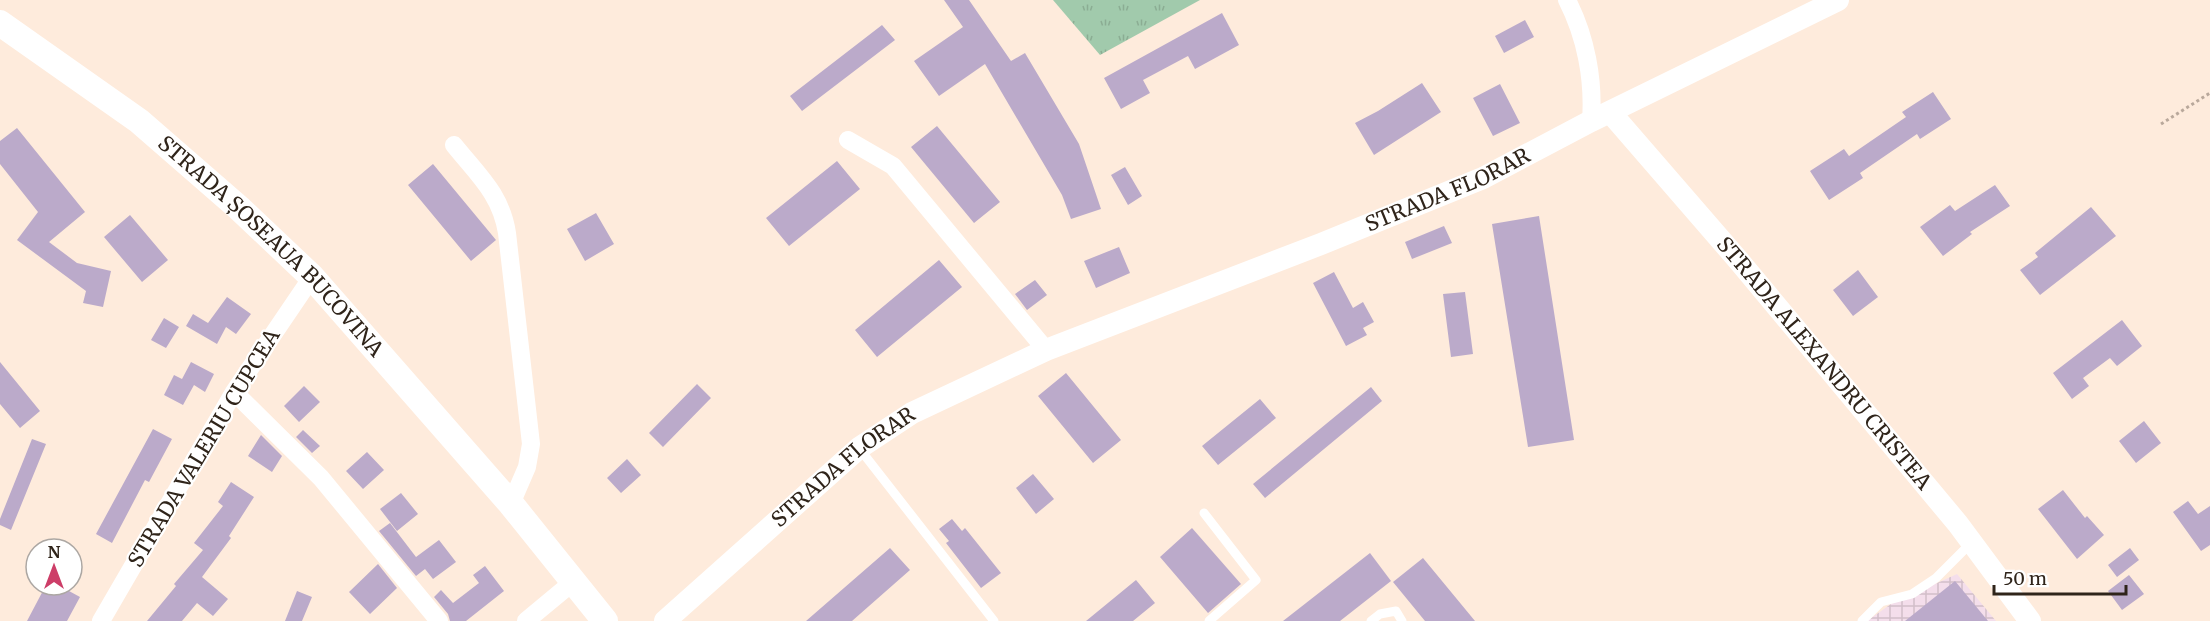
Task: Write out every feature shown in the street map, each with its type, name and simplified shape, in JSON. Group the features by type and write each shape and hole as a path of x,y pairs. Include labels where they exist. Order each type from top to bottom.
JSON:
{"main road":[{"name":"STRADA ȘOSEAUA BUCOVINA","path":"0,23 139,121 239,208 312,277 511,504 605,621"}],"street":[{"path":"1567,0 1574,12 1584,41 1590,77 1601,117"},
{"name":"STRADA FLORAR","path":"665,621 859,448 912,413 1046,350 1322,244 1483,178 1838,0"},
{"name":"STRADA ALEXANDRU CRISTEA","path":"1601,117 1739,261 1971,543 2030,621"},
{"path":"848,140 893,166 1046,350"},
{"path":"454,145 497,198 504,215 507,233 531,444 527,467 511,504"},
{"name":"STRADA VALERIU CUPCEA","path":"101,621 234,392 312,277"},
{"path":"234,392 321,478 440,621"},
{"path":"526,621 573,582"}],"lane":[{"path":"859,448 994,621"},
{"path":"1204,513 1256,579 1209,621"},
{"path":"1862,621 1881,602 1912,594 1936,578 1971,543"},
{"path":"1371,621 1380,614 1396,612 1402,621"}],"path":[{"path":"2161,124 2210,93"}],"shaded area":[{"path":"1957,574 1996,621 1867,621 1891,604"}],"green space":[{"path":"1053,0 1200,0 1100,55"}],"building":[{"path":"944,0 969,0 1011,61 1025,53 1079,144 1101,209 1071,219 1062,195 985,64 939,96 914,61 963,27"},
{"path":"1222,13 1239,45 1195,69 1188,56 1143,80 1150,93 1121,109 1104,78"},
{"path":"1525,20 1534,37 1504,53 1495,36"},
{"path":"882,25 895,40 802,111 790,96"},
{"path":"1422,83 1441,112 1374,155 1355,123"},
{"path":"1500,84 1520,123 1493,136 1473,98"},
{"path":"1933,92 1951,119 1920,139 1917,134 1860,173 1863,178 1829,200 1810,171 1844,149 1849,156 1906,117 1902,112"},
{"path":"937,126 1000,202 974,223 911,147"},
{"path":"17,128 85,212 49,242 77,263 111,271 103,307 83,303 86,291 17,240 38,212 0,164 0,141"},
{"path":"837,161 860,189 789,246 766,218"},
{"path":"433,164 496,240 471,261 408,185"},
{"path":"1125,167 1142,196 1128,205 1111,175"},
{"path":"1995,185 2010,206 1970,232 1972,234 1943,256 1920,227 1950,205 1955,211"},
{"path":"2091,207 2116,236 2040,295 2020,270 2038,257 2035,253"},
{"path":"596,213 614,244 585,261 567,229"},
{"path":"130,215 168,260 142,282 104,237"},
{"path":"1539,216 1574,440 1528,447 1492,224"},
{"path":"1444,226 1452,243 1412,259 1405,242"},
{"path":"1119,247 1130,273 1096,288 1084,261"},
{"path":"939,260 962,287 877,357 855,330"},
{"path":"1858,270 1878,297 1853,316 1833,290"},
{"path":"1334,272 1353,308 1363,302 1374,322 1363,328 1367,335 1346,346 1313,283"},
{"path":"1035,280 1047,295 1027,310 1015,294"},
{"path":"1465,292 1473,354 1451,357 1443,294"},
{"path":"227,297 251,314 236,334 226,327 217,344 186,326 193,314 208,323"},
{"path":"164,318 179,327 166,348 151,340"},
{"path":"2122,320 2142,346 2117,366 2110,358 2083,378 2089,386 2072,399 2053,373"},
{"path":"0,362 40,411 20,428 0,404"},
{"path":"191,362 214,374 205,392 194,385 183,405 164,395 174,375 182,379"},
{"path":"1066,373 1121,440 1093,463 1038,396"},
{"path":"697,384 711,398 663,447 649,433"},
{"path":"304,386 320,402 299,422 284,406"},
{"path":"1371,387 1382,401 1265,498 1253,484"},
{"path":"1260,399 1276,418 1218,465 1202,446"},
{"path":"2144,421 2161,443 2136,463 2119,441"},
{"path":"153,429 172,439 149,482 145,480 112,543 96,534"},
{"path":"303,430 320,446 312,453 296,437"},
{"path":"261,435 282,456 272,472 248,456"},
{"path":"32,439 46,444 11,530 0,525 0,519"},
{"path":"367,452 384,470 363,489 346,471"},
{"path":"627,459 641,475 621,493 607,478"},
{"path":"1033,474 1054,499 1036,514 1016,488"},
{"path":"231,482 254,497 229,536 231,538 202,577 228,599 213,616 197,603 182,621 147,621 203,550 194,543 223,506 218,502"},
{"path":"2063,490 2085,518 2087,516 2104,535 2077,559 2038,509"},
{"path":"401,493 418,514 397,531 380,509"},
{"path":"2188,501 2198,514 2210,506 2210,545 2201,551 2173,512"},
{"path":"952,519 962,531 965,528 1001,573 981,588 946,543 949,541 939,529"},
{"path":"390,523 416,557 439,540 456,562 433,579 425,569 416,576 379,531"},
{"path":"1192,528 1241,584 1208,613 1160,557"},
{"path":"890,548 910,570 852,621 806,621"},
{"path":"2130,548 2139,560 2117,577 2108,565"},
{"path":"1370,553 1391,581 1340,621 1283,621"},
{"path":"1423,558 1475,621 1425,621 1393,582"},
{"path":"378,564 397,588 370,614 349,592"},
{"path":"485,566 504,591 466,621 450,621 448,614 434,597 441,590 453,603 479,583 473,575"},
{"path":"2129,575 2144,594 2122,610 2108,591"},
{"path":"1136,580 1155,603 1133,621 1086,621"},
{"path":"1955,581 1988,621 1905,621"},
{"path":"297,591 312,597 302,621 285,621"},
{"path":"40,597 80,597 67,621 27,621"}]}
